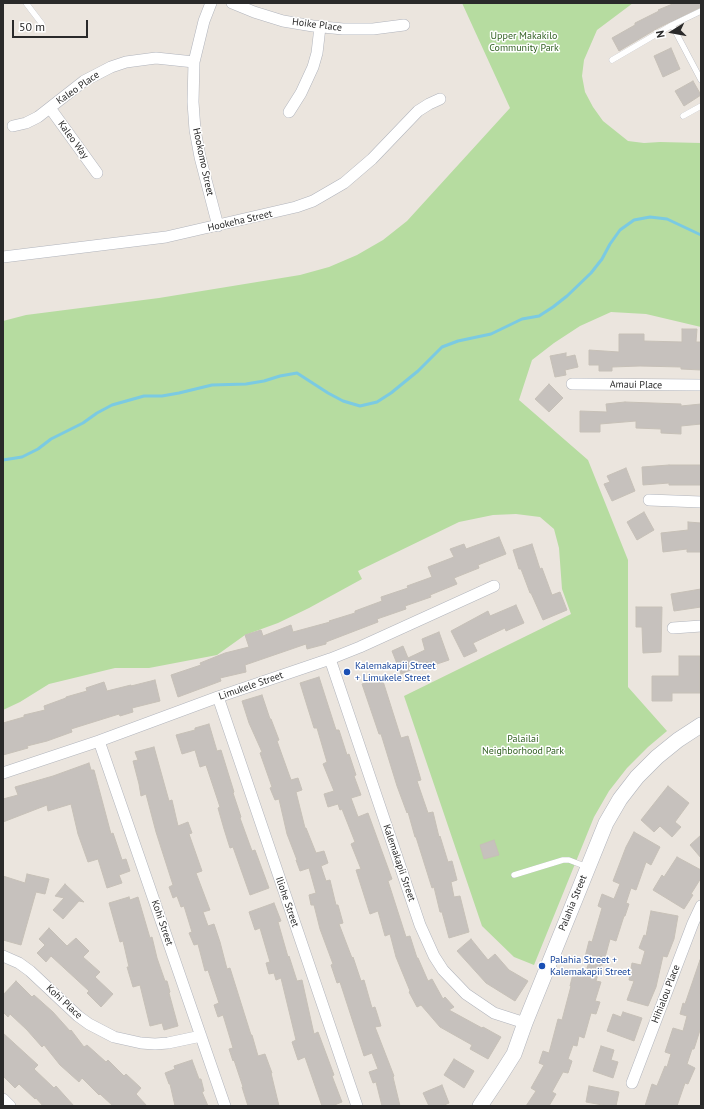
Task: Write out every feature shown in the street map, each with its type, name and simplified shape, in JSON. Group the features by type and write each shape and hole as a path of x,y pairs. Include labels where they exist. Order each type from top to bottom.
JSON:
{"street":[{"name":"Hookomo Street","path":"211,3 204,21 194,62 193,102 195,130 200,157 218,226"},
{"name":"Hoike Place","path":"232,3 283,21 320,27 373,29 404,25"},
{"path":"288,112 308,80 313,67 318,46 320,27"},
{"name":"Kaleo Place","path":"13,126 32,120 90,77 111,67 126,62 156,58 171,58 194,62"},
{"name":"Hookeha Street","path":"3,257 160,238 218,226 296,207 313,201 329,193 358,172 418,111 440,99"},
{"name":"Kaleo Way","path":"50,108 97,173"},
{"name":"Amaui Place","path":"572,384 701,385"},
{"path":"649,500 701,502"},
{"name":"Limukele Street","path":"3,773 99,741 218,697 330,659 360,647 494,586"},
{"path":"672,628 701,626"},
{"name":"Kalemakapii Street","path":"330,659 420,925 434,956 450,978 466,994 494,1013 525,1024"},
{"name":"Iliohe Street","path":"218,697 357,1106"},
{"name":"Palahia Street","path":"481,1105 514,1054 606,823 620,799 637,777 657,757 678,740 701,726"},
{"name":"Kohi Street","path":"99,741 225,1106"},
{"name":"Hihialou Place","path":"632,1083 692,922 701,906"},
{"name":"Kohi Place","path":"3,956 19,963 30,971 84,1020 114,1037 141,1043 154,1044 175,1042 201,1036"},
{"path":"3,1100 10,1106"}],"lane":[{"path":"26,3 42,24"},
{"path":"612,60 672,24 701,11"},
{"path":"672,24 701,80"},
{"path":"683,116 701,106"},
{"path":"514,875 563,860 569,860 588,867"}],"green space":[{"path":"462,3 633,3 597,30 584,60 582,76 585,92 603,121 628,141 644,143 701,143 701,327 646,314 611,312 580,326 532,360 519,400 588,460 628,560 628,687 667,731 627,768 609,791 594,817 534,965 514,957 482,926 404,696 571,614 562,589 559,548 554,529 540,517 516,514 493,515 459,522 358,571 362,579 278,623 245,635 217,655 149,668 115,668 49,684 20,702 3,710 3,321 26,315 159,298 300,275 329,267 357,255 383,240 407,221 510,108"}],"building":[{"path":"675,3 701,3 701,7 658,28 619,51 612,38 635,25 635,23 659,11 658,10"},
{"path":"671,48 680,69 663,77 654,56"},
{"path":"693,81 701,95 684,106 675,91"},
{"path":"682,329 697,329 696,342 701,342 701,370 681,369 681,367 640,366 612,367 612,371 599,371 599,365 589,365 589,350 619,352 619,334 644,334 644,341 682,342"},
{"path":"566,353 566,357 575,355 578,367 565,370 566,375 555,377 550,356"},
{"path":"549,384 563,398 549,412 535,399"},
{"path":"625,402 681,404 681,406 701,404 701,424 681,426 681,434 661,433 661,429 636,428 636,421 600,424 600,432 580,432 580,411 607,412 606,404"},
{"path":"701,465 701,485 669,485 669,483 643,485 642,467"},
{"path":"626,468 635,491 612,501 604,484 610,482 607,476"},
{"path":"644,512 654,530 637,540 627,522"},
{"path":"688,522 701,523 701,552 687,552 687,549 663,552 661,533 688,530"},
{"path":"499,537 506,554 478,565 479,568 454,578 457,584 430,595 431,597 405,606 406,609 377,619 378,622 326,642 326,644 307,649 306,644 245,665 246,672 220,678 221,681 178,697 171,675 201,665 200,663 225,653 249,647 245,635 261,630 263,636 291,625 293,632 330,622 329,621 355,613 355,611 382,601 381,597 408,588 407,586 432,577 428,567 454,557 450,549 464,544 466,549"},
{"path":"532,544 540,569 542,568 552,595 560,592 567,610 543,620 530,593 521,569 519,569 513,550"},
{"path":"701,589 701,607 674,611 671,594"},
{"path":"516,605 524,623 506,631 505,628 473,643 477,651 464,657 451,631 488,611 490,616"},
{"path":"636,607 662,607 661,652 643,653 642,627 636,627"},
{"path":"439,632 449,660 431,666 430,662 401,674 392,651 403,646 408,658 425,650 422,639"},
{"path":"679,656 700,656 700,693 672,693 672,701 652,701 652,676 679,676"},
{"path":"319,677 336,730 339,730 347,755 349,754 356,775 354,776 361,795 351,798 358,817 368,813 392,879 388,881 406,937 410,936 417,958 428,981 432,979 443,999 445,997 454,1007 449,1010 501,1037 488,1059 470,1049 472,1045 440,1027 421,1005 417,1007 409,992 410,991 396,957 390,934 385,936 378,911 370,914 356,870 361,869 351,844 355,842 342,809 340,810 338,804 328,807 324,794 334,791 323,764 327,762 317,728 314,728 300,683"},
{"path":"382,678 401,738 408,736 421,780 417,781 428,813 433,812 439,837 440,836 448,862 452,861 457,880 451,882 454,897 460,896 469,932 449,938 442,912 440,912 434,887 432,888 408,812 407,813 397,786 381,734 379,734 362,684"},
{"path":"155,680 160,701 132,708 133,712 120,716 119,714 71,729 72,732 27,746 28,748 3,755 3,723 24,717 24,715 45,710 44,706 66,697 87,691 86,688 104,682 107,691"},
{"path":"262,695 279,740 277,741 291,780 298,778 302,790 296,792 305,828 316,853 324,851 328,863 321,866 326,881 330,880 336,905 338,905 343,923 339,924 352,958 353,957 361,981 364,980 372,1008 375,1007 381,1026 375,1027 394,1076 400,1106 382,1106 376,1082 373,1083 369,1072 378,1069 372,1053 364,1056 340,982 337,983 331,965 333,964 320,929 314,905 311,905 309,895 316,893 309,868 300,871 287,834 279,799 275,800 270,788 272,787 260,753 262,752 249,723 242,701"},
{"path":"209,724 217,751 221,750 241,817 240,818 252,851 255,850 269,888 250,895 233,847 230,848 218,808 220,807 206,765 200,767 195,750 182,754 176,735 195,730 195,728"},
{"path":"154,747 169,801 172,800 178,826 188,822 192,833 189,834 202,871 196,873 210,910 203,912 208,926 214,924 227,969 230,968 258,1056 265,1054 272,1073 279,1106 248,1106 234,1060 233,1061 229,1049 233,1048 223,1015 218,1017 214,1005 219,1003 208,970 205,971 198,944 194,945 189,933 192,932 184,906 181,907 177,896 173,898 169,887 173,885 156,832 146,794 141,796 133,761 138,760 135,752"},
{"path":"89,763 91,770 94,770 111,834 113,833 122,860 126,859 130,871 119,875 122,883 107,888 98,859 88,862 78,834 71,804 48,811 47,805 3,822 3,799 18,795 15,787 53,776"},
{"path":"668,786 689,803 675,822 681,827 672,837 660,826 654,832 641,820"},
{"path":"634,832 660,847 651,865 646,862 636,890 631,888 626,903 629,904 616,941 610,939 603,965 601,965 596,981 601,982 595,1001 600,1002 596,1014 591,1013 584,1038 579,1036 577,1046 573,1045 568,1059 572,1061 568,1073 563,1072 552,1092 556,1094 549,1106 526,1106 536,1091 531,1088 544,1065 539,1063 543,1051 549,1053 558,1019 562,1020 573,974 584,977 589,962 584,961 589,941 592,942 602,908 598,906 602,894 614,899 620,884 613,881 626,847"},
{"path":"701,835 701,858 690,845"},
{"path":"494,840 499,855 484,859 480,845"},
{"path":"677,857 701,870 701,878 684,909 653,890 662,875 664,877"},
{"path":"27,874 49,879 45,894 36,892 21,945 3,940 3,876 25,883"},
{"path":"65,884 84,902 79,901 63,919 53,910 64,898 55,896"},
{"path":"129,897 130,900 138,897 150,938 152,937 157,958 165,981 167,981 178,1026 164,1030 162,1023 150,1026 140,985 133,987 127,967 129,967 123,941 120,942 109,903"},
{"path":"274,903 281,921 278,922 288,957 289,956 297,981 302,980 314,1034 318,1032 342,1102 332,1106 322,1106 305,1057 298,1060 292,1042 296,1040 281,978 276,980 274,973 269,974 266,963 270,962 260,928 255,930 249,912"},
{"path":"651,911 678,916 674,939 667,957 663,956 656,987 648,1006 627,1000 634,981 629,980 632,963 641,965 645,951 639,948 644,935 646,936"},
{"path":"49,928 67,946 76,938 89,951 83,957 100,972 95,977 113,994 101,1007 87,993 89,991 51,956 46,962 37,953 45,945 39,939"},
{"path":"471,939 488,960 495,954 509,970 528,981 515,1001 486,983 457,951"},
{"path":"700,960 701,1027 694,1049 692,1049 687,1064 695,1068 688,1084 685,1083 677,1106 645,1106 652,1084 657,1086 665,1066 667,1067 671,1054 665,1052 673,1028 683,1031 687,1016 680,1014 683,1003 685,1004"},
{"path":"16,981 32,997 34,995 53,1012 70,1031 71,1030 84,1047 87,1045 106,1062 108,1060 124,1076 126,1074 141,1088 136,1094 147,1106 113,1106 100,1094 99,1095 82,1078 79,1082 60,1065 44,1045 42,1047 10,1014 8,1017 3,1012 3,995"},
{"path":"623,1012 642,1018 634,1041 607,1031 613,1014 621,1017"},
{"path":"3,1033 38,1065 34,1069 54,1088 56,1086 74,1106 43,1106 19,1084 15,1088 3,1076"},
{"path":"601,1046 614,1050 611,1060 618,1062 613,1078 593,1071"},
{"path":"454,1059 474,1071 464,1088 444,1075"},
{"path":"192,1060 199,1079 201,1079 204,1091 202,1092 208,1106 175,1106 170,1084 165,1073 175,1069 174,1066"},
{"path":"442,1085 449,1103 442,1106 429,1106 423,1093"},
{"path":"589,1086 619,1092 616,1106 586,1102"}],"waterway":[{"path":"3,460 22,457 38,449 51,439 83,423 112,405 144,396 162,396 212,385 246,384 297,373 343,401 360,406 377,402 391,393 418,371 442,347 458,341 491,334 522,319 539,316 553,307 591,273 602,259 620,230 634,220 650,217 667,219 701,235"}],"place":[{"name":"Kalemakapii Street + Limukele Street","path":"347,672"},
{"name":"Palahia Street + Kalemakapii Street","path":"542,966"}],"park label":[{"name":"Upper Makakilo Community Park","path":"524,42"},
{"name":"Palailai Neighborhood Park","path":"523,744"}]}
